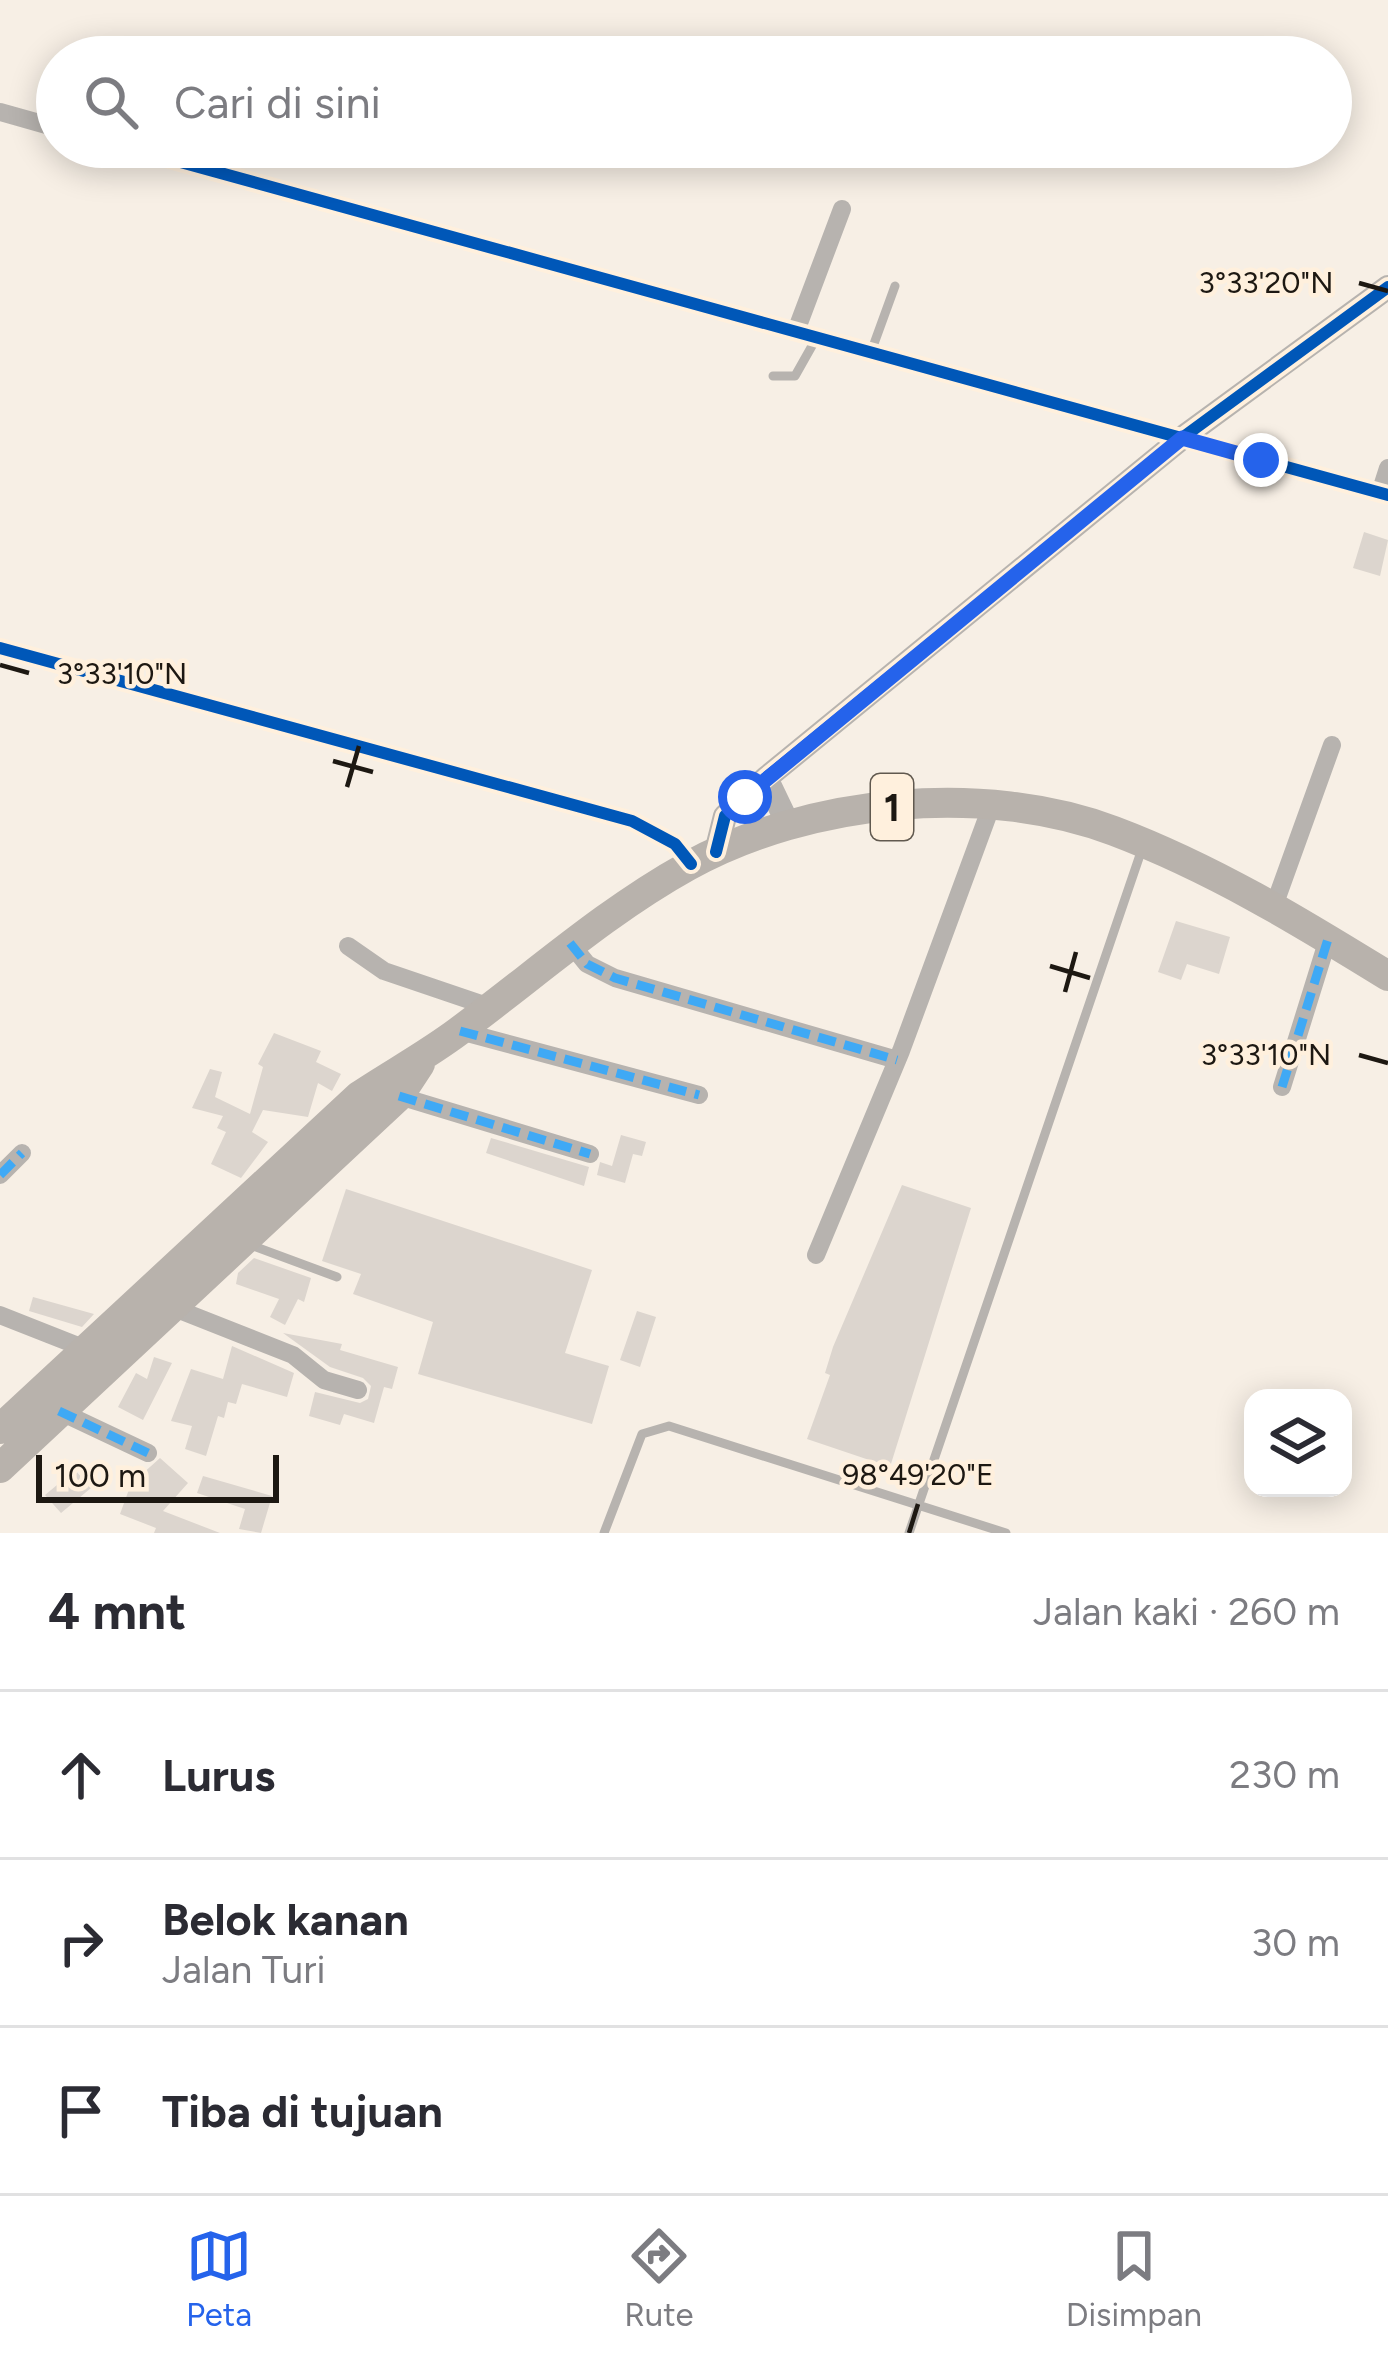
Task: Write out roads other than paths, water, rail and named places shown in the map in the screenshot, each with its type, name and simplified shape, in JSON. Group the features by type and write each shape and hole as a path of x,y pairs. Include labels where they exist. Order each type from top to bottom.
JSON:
{"highway":[{"name":"1","path":"0,1430 345,1107 460,1031 570,944 704,858 789,826 868,809 991,807 1084,821 1274,906 1388,976"},
{"name":"1","path":"0,1468 399,1096 427,1054"}],"street":[{"path":"0,112 36,122"},
{"path":"202,168 1384,494 1388,468"},
{"path":"796,331 842,209"},
{"path":"0,648 632,821 704,858 725,816 766,778 1182,438 1388,287"},
{"path":"1274,906 1332,745"},
{"path":"766,778 789,826"},
{"path":"816,1256 897,1060 991,807"},
{"path":"1282,1087 1328,939"},
{"path":"570,944 587,964 615,978 897,1060"},
{"path":"348,946 384,971 490,1007"},
{"path":"460,1031 699,1095"},
{"path":"399,1096 590,1154"},
{"path":"0,1175 22,1153"},
{"path":"173,1308 293,1354 324,1380 358,1390"},
{"path":"0,1315 86,1348"},
{"path":"59,1412 148,1453"}],"lane":[{"path":"871,352 895,286"},
{"path":"773,376 794,376 817,337"},
{"path":"909,1533 1144,844"},
{"path":"243,1242 337,1277"},
{"path":"604,1533 632,1454 653,1427 669,1426 1006,1533"}]}
